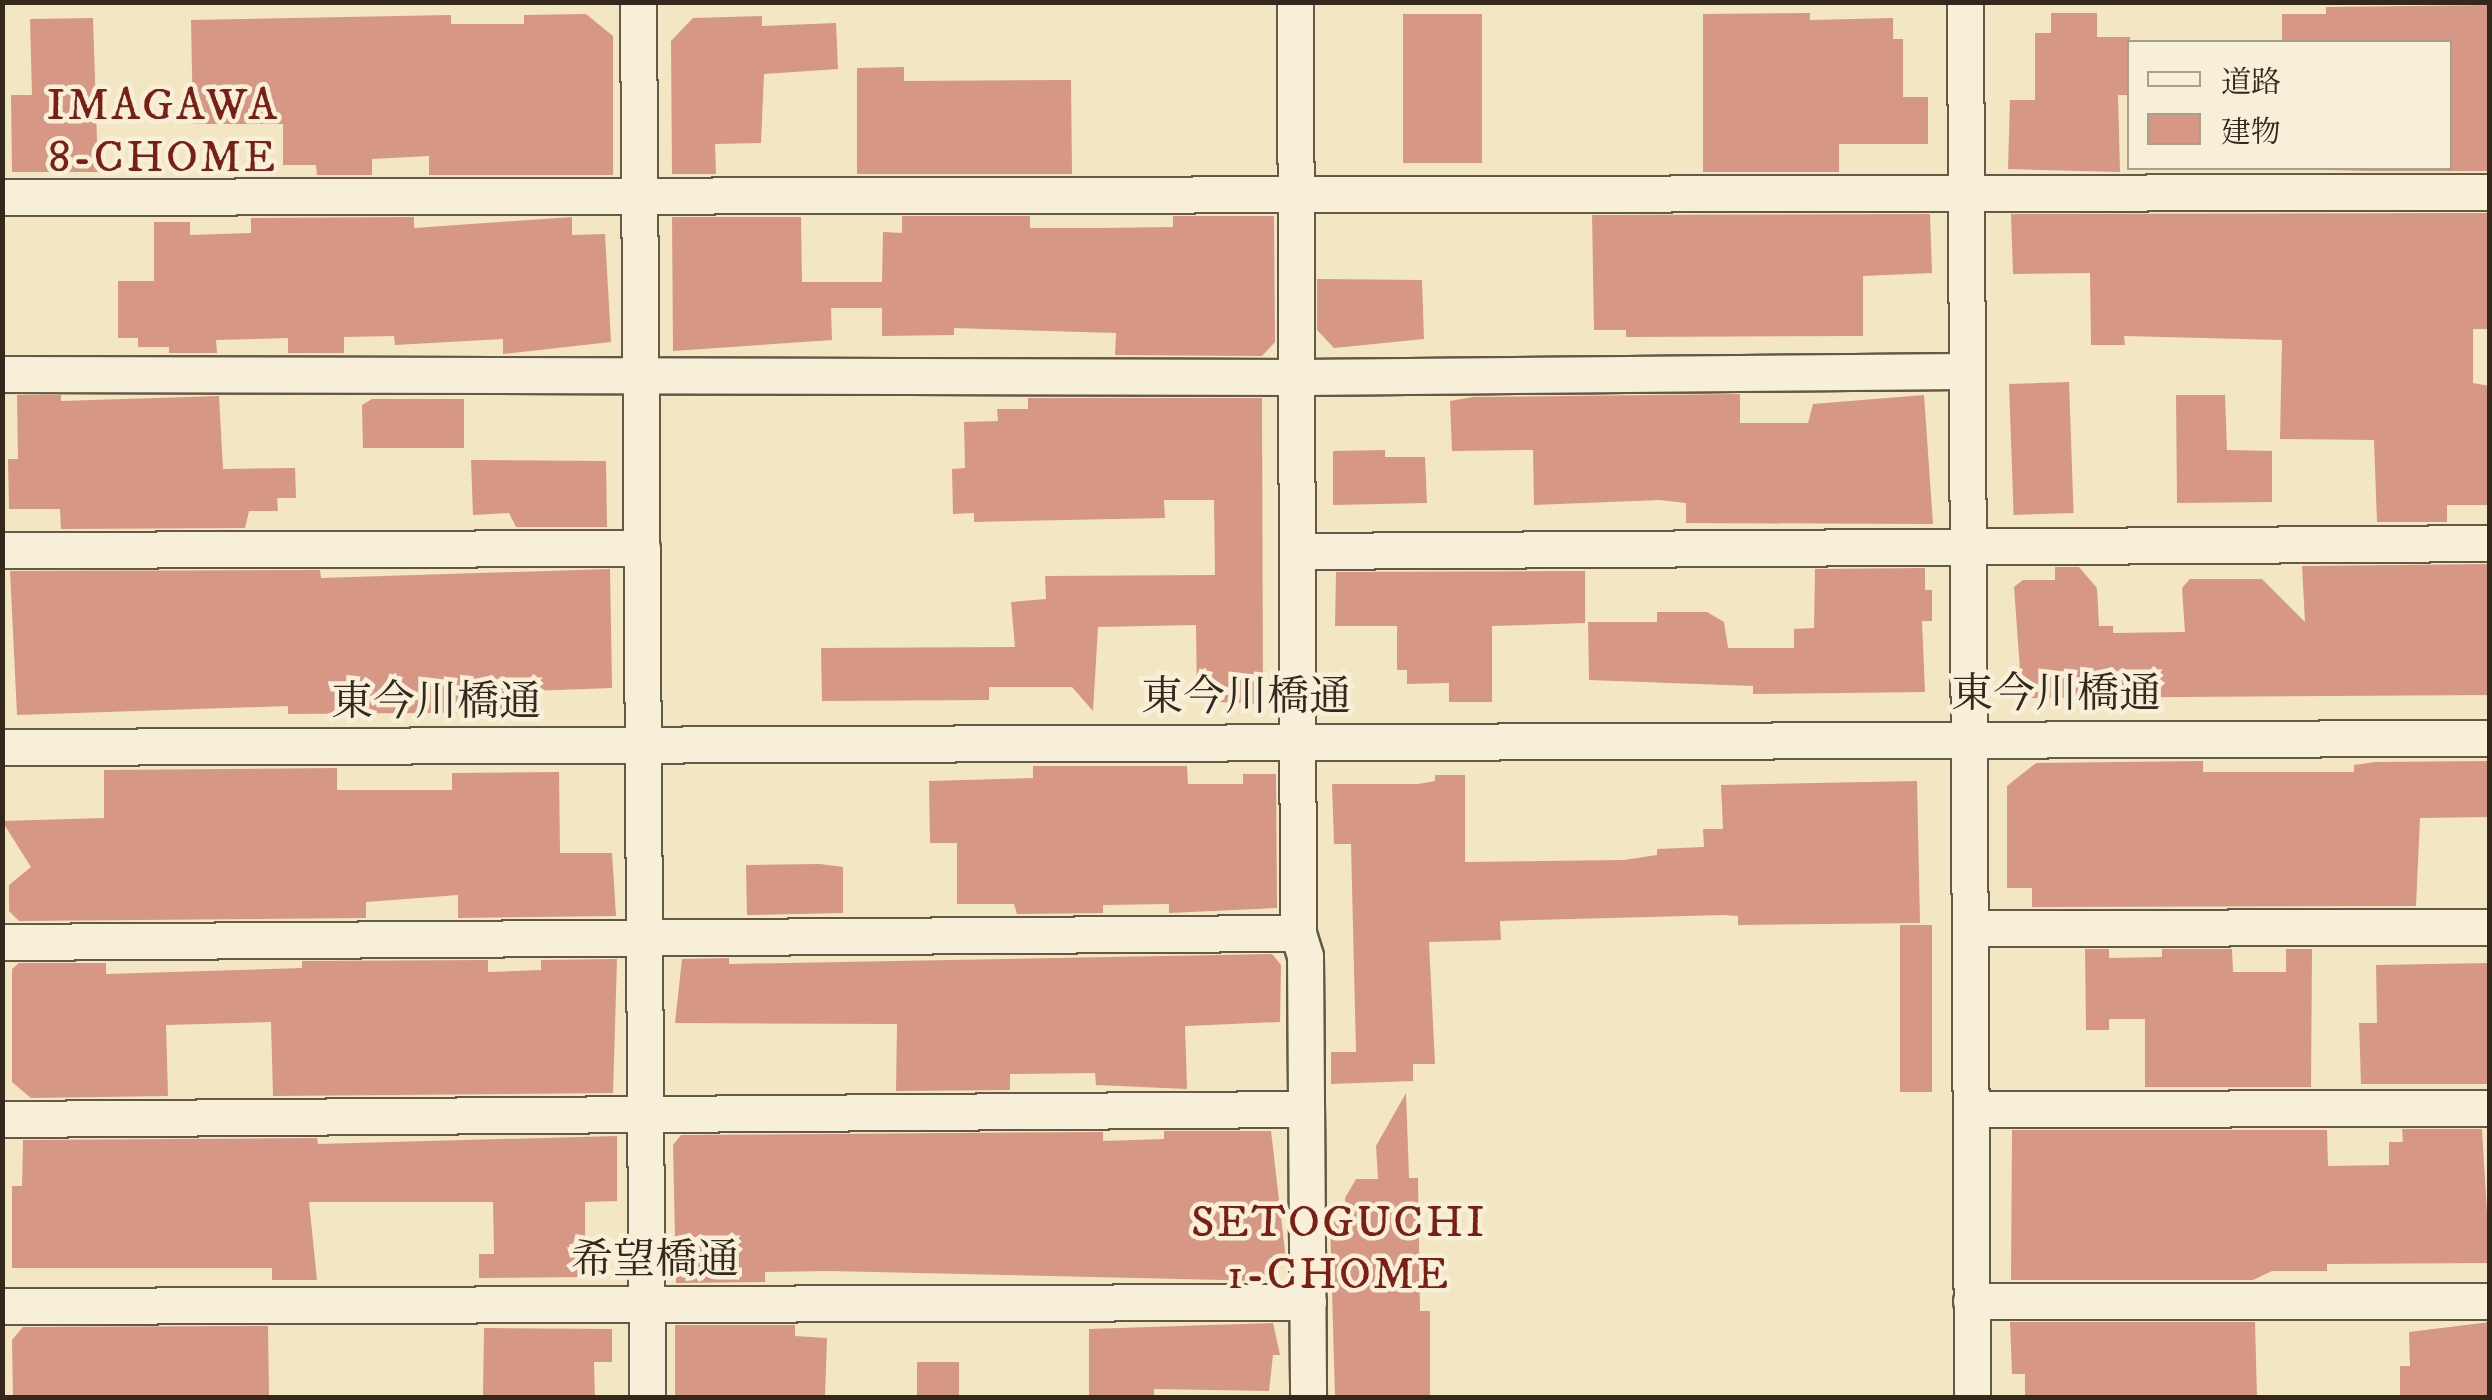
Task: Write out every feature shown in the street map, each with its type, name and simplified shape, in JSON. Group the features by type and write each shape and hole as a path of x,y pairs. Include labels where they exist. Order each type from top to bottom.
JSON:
{"street":[{"path":"638,2 647,1398"},
{"path":"1295,2 1300,377 1298,934 1305,956 1308,1398"},
{"path":"1965,2 1972,1398"},
{"path":"2,197 2490,192"},
{"path":"2,374 1300,377 1964,371"},
{"path":"1299,551 2490,543"},
{"path":"2,550 642,548"},
{"name":"東今川橋通","path":"2,748 2490,738"},
{"path":"1970,928 2490,927"},
{"path":"2,942 1298,934"},
{"path":"2,1119 646,1117 1306,1108"},
{"path":"1971,1108 2490,1108"},
{"path":"1971,1300 2490,1300"},
{"name":"希望橋通","path":"2,1306 1308,1302"}],"building":[{"path":"2489,5 2490,171 2328,171 2452,170 2452,40 2282,40 2282,14 2326,14 2326,7"},
{"path":"1810,13 1810,20 1893,18 1893,39 1903,39 1903,97 1928,97 1928,144 1839,144 1839,172 1703,172 1703,14"},
{"path":"2051,13 2097,13 2097,37 2130,37 2127,95 2118,95 2120,172 2008,169 2010,100 2035,100 2035,33 2051,33"},
{"path":"586,14 613,36 613,175 429,175 429,156 372,159 372,175 317,175 316,165 283,165 283,124 193,124 191,20 451,15 451,24 524,24 524,15"},
{"path":"1403,14 1482,14 1482,163 1403,163"},
{"path":"762,16 762,26 836,23 838,69 764,74 761,143 715,144 716,174 672,174 671,41 693,18"},
{"path":"93,18 98,172 12,172 11,95 32,95 30,19"},
{"path":"904,67 904,81 1071,80 1072,174 857,174 857,68"},
{"path":"2490,213 2490,329 2473,329 2473,383 2490,386 2490,505 2447,505 2447,522 2377,522 2374,440 2280,439 2282,340 2124,336 2125,345 2091,345 2090,273 2013,274 2011,214"},
{"path":"1930,214 1932,273 1863,276 1863,336 1626,337 1626,330 1594,330 1592,215"},
{"path":"902,216 1030,216 1030,228 1101,228 1173,227 1173,216 1274,216 1275,342 1262,356 1115,355 1116,333 954,328 954,335 882,336 882,308 831,308 832,340 673,351 672,217 801,217 802,282 882,282 883,232 902,233"},
{"path":"414,217 414,228 572,217 572,235 605,234 611,342 503,354 503,339 395,345 394,336 344,337 344,353 288,353 288,338 216,340 217,353 169,353 169,347 138,347 138,338 118,338 118,281 154,281 154,222 190,222 190,235 251,233 251,218"},
{"path":"1317,279 1422,280 1424,339 1334,348 1317,330"},
{"path":"2069,382 2074,513 2014,515 2009,384"},
{"path":"1740,394 1740,423 1808,423 1813,404 1924,395 1933,524 1686,523 1686,503 1659,500 1534,505 1533,450 1452,451 1450,401 1473,397"},
{"path":"17,395 61,395 61,401 219,396 223,469 295,468 296,498 277,498 278,511 249,511 245,528 61,529 60,509 9,509 8,459 18,459"},
{"path":"2176,395 2225,395 2227,450 2272,451 2272,502 2177,503"},
{"path":"1028,398 1262,398 1263,704 1197,701 1196,625 1098,627 1093,711 1072,687 989,687 989,700 822,701 821,648 1015,647 1011,602 1046,599 1045,576 1215,575 1214,500 1164,500 1165,518 974,522 974,513 953,514 952,469 965,468 964,422 998,421 997,409 1028,409"},
{"path":"372,399 464,399 464,448 363,448 362,405"},
{"path":"1385,450 1385,457 1425,457 1427,503 1333,505 1333,451"},
{"path":"471,460 606,461 607,527 516,527 509,513 473,515"},
{"path":"2490,564 2490,695 2022,698 2014,587 2023,580 2055,580 2055,567 2079,567 2097,588 2099,626 2113,626 2113,633 2185,632 2182,588 2190,579 2262,579 2305,622 2302,566"},
{"path":"1925,568 1925,590 1932,590 1932,621 1922,621 1925,692 1753,694 1753,686 1589,680 1588,622 1657,622 1657,612 1707,612 1724,622 1728,648 1794,648 1794,629 1814,628 1815,569"},
{"path":"610,569 612,688 530,691 531,712 288,714 288,706 17,715 10,571 320,570 321,578"},
{"path":"1585,571 1585,623 1492,626 1492,702 1449,702 1449,683 1407,684 1407,670 1397,670 1397,626 1335,626 1336,572"},
{"path":"2203,761 2203,772 2354,772 2354,765 2375,762 2490,761 2490,817 2420,818 2416,906 2032,907 2032,888 2007,888 2007,786 2036,763"},
{"path":"1033,766 1187,766 1188,784 1243,784 1243,774 1276,774 1277,908 1169,913 1169,904 1103,905 1103,913 1017,914 1014,904 957,904 957,843 930,843 929,781 1033,778"},
{"path":"337,768 337,790 452,790 452,773 559,772 560,853 612,853 616,916 458,918 458,895 366,902 366,918 19,921 9,911 9,885 31,867 2,821 104,818 104,770"},
{"path":"1435,775 1465,775 1465,862 1624,860 1657,855 1657,849 1704,847 1703,829 1723,829 1721,785 1917,781 1920,923 1738,925 1738,916 1724,915 1500,921 1501,940 1429,942 1435,1064 1413,1064 1413,1081 1331,1084 1331,1052 1356,1052 1351,844 1334,844 1332,784 1418,784 1435,781"},
{"path":"746,865 843,867 843,913 747,915"},
{"path":"1900,925 1932,925 1932,1092 1900,1092"},
{"path":"2085,949 2109,949 2109,958 2162,957 2162,949 2232,949 2233,972 2286,972 2286,949 2312,949 2311,1087 2145,1087 2145,1019 2109,1019 2109,1030 2086,1030"},
{"path":"1272,954 1281,965 1280,1022 1185,1026 1187,1089 1096,1085 1095,1073 1010,1074 1010,1090 896,1091 897,1024 675,1023 682,959 729,958 729,964"},
{"path":"617,959 613,1093 273,1096 271,1022 166,1025 168,1096 31,1098 12,1082 12,969 19,963 106,963 106,974 302,968 302,961 488,960 488,972 541,970 541,960"},
{"path":"2490,963 2490,1084 2361,1084 2359,1023 2377,1023 2376,965"},
{"path":"1406,1093 1409,1178 1418,1178 1420,1311 1430,1311 1430,1398 1335,1398 1330,1219 1346,1219 1345,1198 1356,1179 1378,1179 1376,1146"},
{"path":"2402,1129 2482,1129 2490,1263 2327,1264 2327,1271 2272,1271 2253,1280 2011,1280 2012,1130 2327,1130 2328,1166 2389,1165 2389,1142 2403,1142"},
{"path":"1164,1131 1271,1131 1286,1260 1268,1281 829,1271 765,1272 765,1282 676,1283 673,1145 681,1135 1103,1132 1103,1141 1164,1139"},
{"path":"617,1136 617,1201 585,1202 585,1277 479,1278 479,1254 494,1254 493,1202 309,1202 317,1280 272,1280 272,1268 12,1268 12,1186 22,1186 23,1140 317,1138 318,1144"},
{"path":"2010,1322 2255,1322 2257,1398 2025,1398 2025,1374 2012,1374"},
{"path":"2490,1322 2490,1398 2400,1398 2400,1366 2410,1366 2409,1332"},
{"path":"1273,1323 1280,1355 1273,1355 1269,1391 1154,1389 1154,1398 1089,1398 1089,1329"},
{"path":"675,1325 795,1325 795,1336 827,1338 825,1397 675,1398"},
{"path":"268,1326 269,1396 13,1398 12,1340 23,1327"},
{"path":"484,1328 612,1329 612,1362 594,1362 595,1398 483,1395"},
{"path":"917,1362 959,1362 959,1398 917,1398"}],"district":[{"name":"IMAGAWA 8-CHOME","path":"163,133"},
{"name":"SETOGUCHI 1-CHOME","path":"1339,1250"}]}
